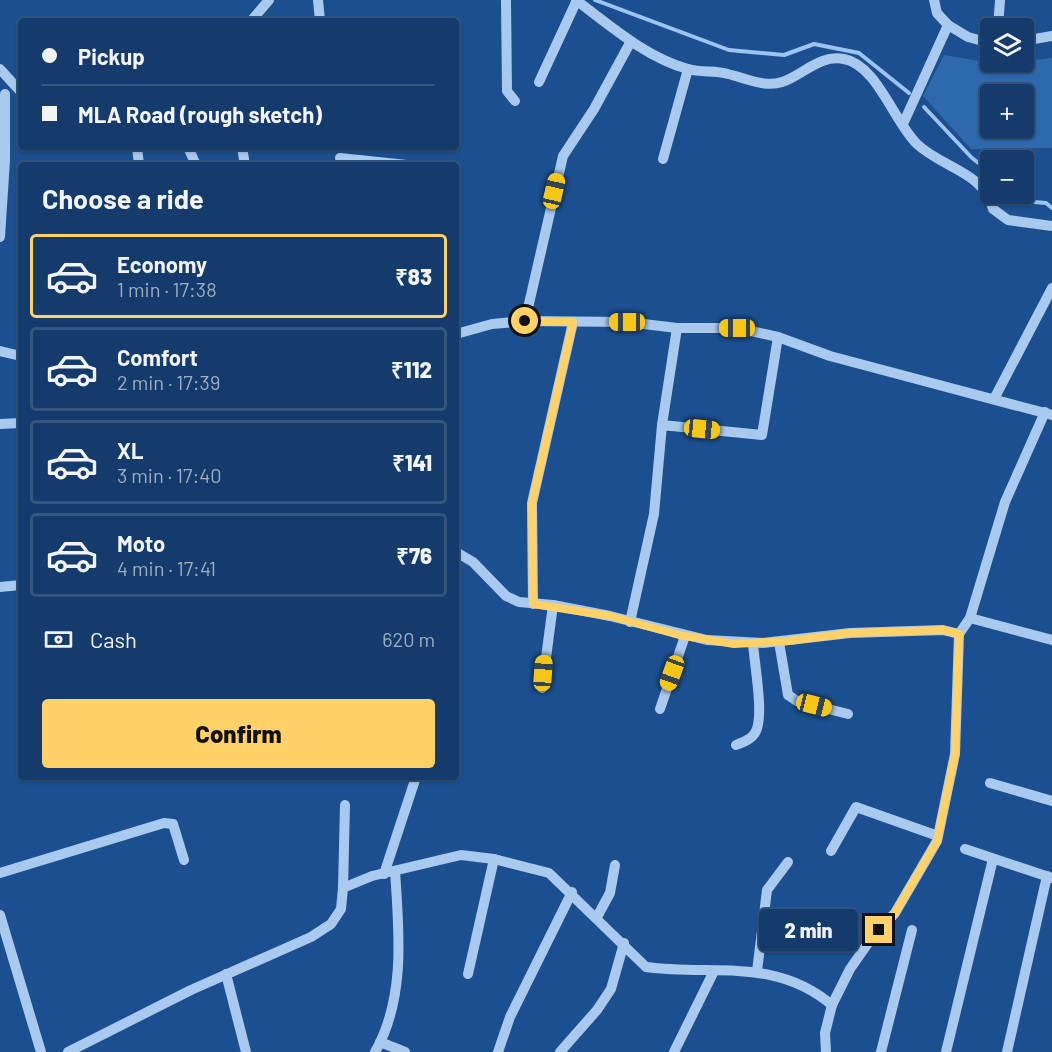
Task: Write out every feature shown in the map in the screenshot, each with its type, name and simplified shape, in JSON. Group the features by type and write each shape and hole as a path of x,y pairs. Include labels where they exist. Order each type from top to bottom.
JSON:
{"street":[{"path":"254,18 269,0"},
{"path":"318,0 320,18"},
{"path":"506,0 507,90 516,101"},
{"path":"539,82 577,0 630,43 688,69 726,73 769,84 781,82 814,64 842,58 860,66 872,79 914,142 931,156 972,177 990,196 993,209 1008,220 1052,225"},
{"path":"999,18 1000,0"},
{"path":"932,2 948,25 968,37 980,40"},
{"path":"903,124 948,25"},
{"path":"1034,39 1052,36"},
{"path":"525,321 563,156 594,109 630,43"},
{"path":"0,69 18,88"},
{"path":"663,159 688,69"},
{"path":"0,237 5,160 3,93 18,91"},
{"path":"340,157 382,162"},
{"path":"994,399 1052,288"},
{"path":"459,333 492,324 525,321 627,322 677,328 737,328 778,337 830,356 1048,413 1005,502 970,618 959,634 955,754 938,836 895,913 871,939 850,969 832,1005 825,1033 826,1052"},
{"path":"533,604 532,503 573,322"},
{"path":"630,622 654,514 662,425 677,328"},
{"path":"662,425 762,435 778,337"},
{"path":"0,351 18,355"},
{"path":"0,424 18,423"},
{"path":"459,554 473,562 506,596 519,602 553,605 685,636 753,643 850,633 943,630 959,634"},
{"path":"0,587 18,585"},
{"path":"542,688 553,605"},
{"path":"970,618 1052,640"},
{"path":"660,709 685,636"},
{"path":"779,642 788,695 797,701 848,714"},
{"path":"736,745 749,739 757,731 759,714 753,643"},
{"path":"384,874 415,780"},
{"path":"990,783 1052,801"},
{"path":"68,1052 226,974 311,937 331,924 341,909 345,805"},
{"path":"831,852 856,807 938,836"},
{"path":"0,873 164,823 173,824 184,860"},
{"path":"965,849 1050,877 1006,1052"},
{"path":"343,888 384,874 461,855 494,859 549,873 572,892 646,967 757,971 805,985 832,1005"},
{"path":"468,974 494,859"},
{"path":"946,1052 993,859"},
{"path":"757,971 767,890 789,862"},
{"path":"597,917 610,893 615,865"},
{"path":"395,871 399,923 397,984 387,1028 377,1047 405,1052"},
{"path":"498,1052 510,1017 572,892"},
{"path":"0,915 41,1052"},
{"path":"881,1052 912,930"},
{"path":"560,1052 597,1010 611,989 624,943"},
{"path":"674,1052 714,971"},
{"path":"226,974 246,1052"}],"shaded area":[{"path":"944,55 980,61 980,72 1034,72 1034,60 1052,58 1052,148 971,149 923,96"}],"waterway":[{"path":"595,0 729,50 784,55 814,44 859,53 909,93"},
{"path":"924,107 980,164"},
{"path":"1034,202 1046,203 1052,208"}],"route":[{"path":"525,321 573,322 532,503 533,604 553,605 610,616 679,635 734,644 788,641 828,634 850,633 943,630 959,634 955,754 937,841 895,913 879,930"}]}
